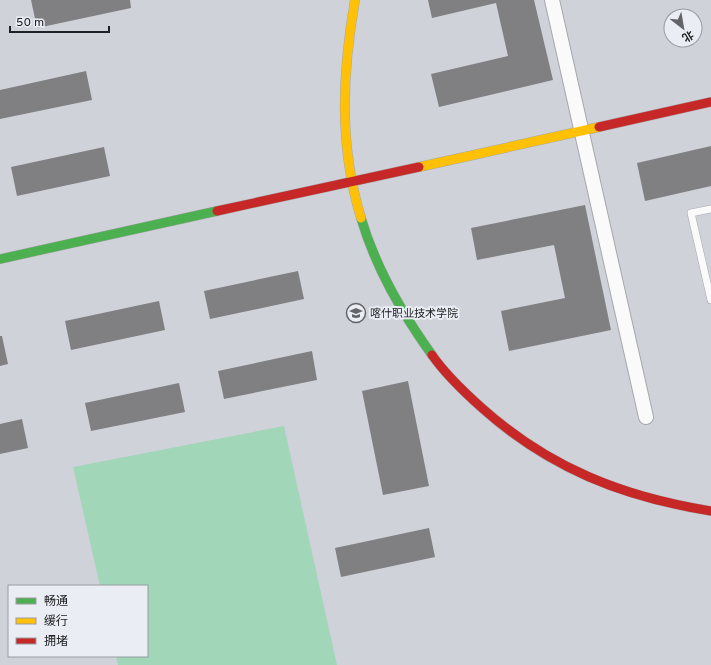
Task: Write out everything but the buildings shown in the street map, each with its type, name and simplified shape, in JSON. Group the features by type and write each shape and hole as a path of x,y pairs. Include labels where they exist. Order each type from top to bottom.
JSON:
{"street":[{"path":"355,0 345,65 343,108 346,149 352,181 363,228 376,262 397,302 434,359 461,388 502,426 538,452 618,490 665,503 711,511"},
{"path":"552,0 646,417"},
{"path":"0,259 711,102"}],"lane":[{"path":"711,209 691,213 711,300"}],"shaded area":[{"name":"喀什职业技术学院","path":"0,0 711,0 711,665 0,665"}],"green space":[{"path":"284,426 337,665 118,665 116,657 148,657 148,585 100,585 73,467"}],"traffic: fast":[{"path":"0,259 217,211"},
{"path":"361,218 382,273 400,307 432,355"}],"traffic: slow":[{"path":"355,0 347,55 345,110 349,164 361,218"},
{"path":"419,167 599,127"}],"traffic: jam":[{"path":"599,127 711,102"},
{"path":"217,211 419,167"},
{"path":"432,355 443,369 469,396 507,429 561,463 589,477 618,488 679,505 711,511"}],"place":[{"name":"喀什职业技术学院","path":"356,313"}]}
